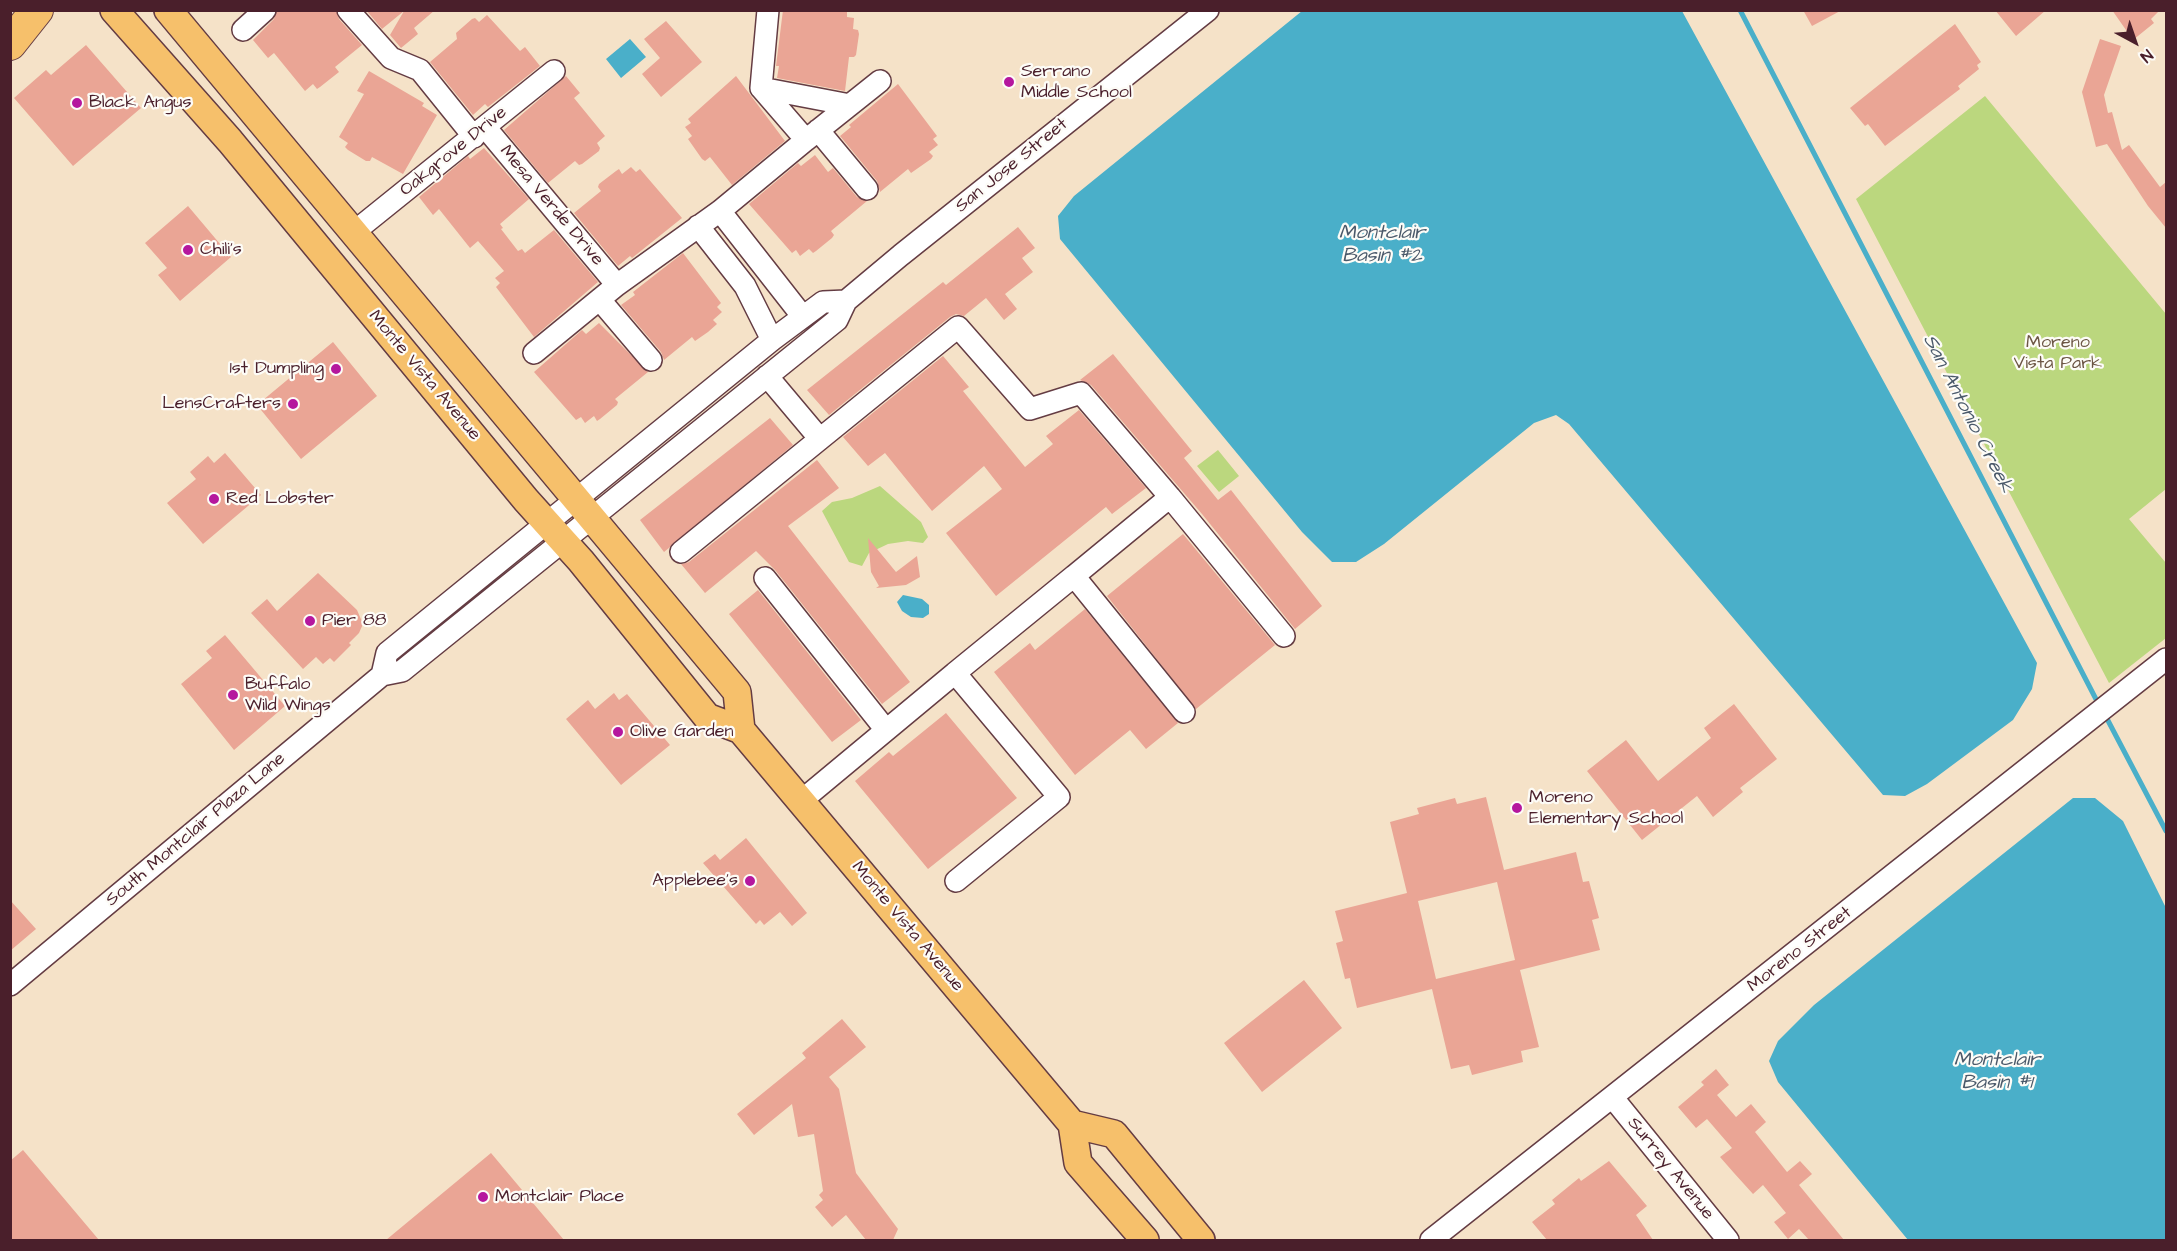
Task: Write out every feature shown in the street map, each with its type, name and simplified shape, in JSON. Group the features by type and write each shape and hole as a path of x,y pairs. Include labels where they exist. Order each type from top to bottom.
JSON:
{"highway":[{"path":"10,44 37,10"}],"main road":[{"name":"Monte Vista Avenue","path":"114,10 230,141 708,717 741,730 1072,1124"},
{"name":"Monte Vista Avenue","path":"168,10 737,692 741,730"},
{"path":"1145,1240 1078,1163 1072,1124 1114,1134 1201,1240"}],"street":[{"path":"243,30 265,10"},
{"name":"Mesa Verde Drive","path":"348,10 391,58 420,70 480,132 617,285"},
{"path":"761,88 768,10"},
{"name":"San Jose Street","path":"583,508 767,376 837,320 846,301 1208,10"},
{"name":"Oakgrove Drive","path":"354,232 554,71"},
{"path":"534,353 617,285 720,211 880,81"},
{"path":"761,88 850,105"},
{"path":"761,88 867,189"},
{"path":"720,211 803,316"},
{"path":"698,226 745,286 772,340"},
{"path":"600,300 651,360"},
{"name":"San Jose Street","path":"583,508 772,340 823,302 846,301"},
{"path":"681,552 958,327 1030,409 1081,393 1284,636"},
{"path":"767,376 820,439"},
{"path":"801,801 1170,497"},
{"name":"South Montclair Plaza Lane","path":"10,985 382,675 402,671 583,508"},
{"path":"1074,576 1184,712"},
{"path":"765,578 886,730"},
{"name":"Moreno Street","path":"1430,1240 1613,1098 2166,659"},
{"path":"955,673 1059,796 956,881"},
{"name":"Surrey Avenue","path":"1613,1098 1728,1240"}],"green space":[{"name":"Moreno Vista Park","path":"1985,96 2166,314 2166,489 2129,519 2166,563 2166,638 2109,683 1856,199"},
{"path":"1218,450 1239,476 1219,492 1197,466"},
{"path":"880,486 921,522 928,537 923,543 908,541 888,544 869,553 862,566 849,562 822,511 832,502 852,498"}],"water":[{"name":"Montclair Basin #2","path":"1302,11 1682,11 2037,663 2032,689 2013,720 1927,784 1905,796 1883,795 1569,424 1556,415 1534,423 1384,544 1356,562 1332,562 1302,532 1060,239 1058,216 1074,196"},
{"path":"630,39 646,57 621,78 606,59"},
{"path":"903,595 922,599 929,605 929,614 923,618 911,617 902,611 897,602"},
{"name":"Montclair Basin #1","path":"2073,798 2095,798 2123,821 2166,908 2166,1240 1908,1240 1778,1082 1769,1061 1778,1041 1814,1005"}],"building":[{"path":"277,10 336,10 339,19 362,45 335,67 339,72 317,89 313,84 305,91 274,53 268,58 253,40 274,19"},
{"path":"366,10 435,10 414,28 418,34 401,48 390,35 404,11 382,29"},
{"path":"783,10 847,12 847,17 854,18 853,29 858,30 859,34 856,55 849,57 845,91 777,78 779,66 776,66"},
{"path":"1803,10 1842,10 1812,26"},
{"path":"1995,10 2046,10 2016,36"},
{"path":"2112,10 2160,10 2151,19 2154,23 2133,40"},
{"path":"487,15 520,51 525,47 540,66 488,107 485,104 473,115 430,62 457,39 456,33 472,19 475,18 479,22"},
{"path":"666,21 702,62 661,97 642,74 660,58 644,39"},
{"path":"1955,24 1981,62 1977,65 1979,69 1958,86 1960,89 1885,146 1868,124 1865,126 1850,108"},
{"path":"2100,39 2121,46 2104,95 2108,113 2112,112 2122,150 2129,145 2160,187 2166,182 2166,228 2148,206 2107,144 2096,147 2082,92"},
{"name":"Black Angus","path":"86,45 141,108 73,166 14,98 46,70 51,75"},
{"path":"369,71 424,103 422,106 437,115 403,174 372,157 370,161 366,161 348,150 345,147 348,143 339,137 364,94 357,91"},
{"path":"566,76 580,93 574,98 605,136 597,143 599,151 582,164 579,165 575,161 548,183 504,130"},
{"path":"736,76 785,141 732,185 710,157 705,161 702,159 688,139 692,136 685,127 691,123 688,119"},
{"path":"898,84 937,136 933,139 938,145 929,152 933,156 931,159 911,173 908,169 880,192 877,181 840,136 851,127 849,125"},
{"path":"484,148 529,199 500,224 503,228 501,229 518,251 522,249 525,253 554,230 598,282 534,337 496,287 500,283 495,278 504,271 478,241 470,248 439,209 433,215 419,197 468,156 470,159"},
{"path":"815,155 828,172 833,168 857,197 867,201 831,231 834,235 832,238 813,253 809,249 800,256 796,250 792,253 749,204 798,163 801,166"},
{"path":"631,167 636,172 640,169 682,218 632,258 630,256 618,266 574,213 601,191 599,184 619,169 622,174"},
{"name":"Chili's","path":"188,206 231,257 180,301 158,275 167,268 145,243"},
{"path":"1018,227 1035,248 1022,258 1033,272 1005,294 1017,309 1004,320 986,298 964,316 956,314 950,317 829,415 807,390 943,282 946,285"},
{"path":"683,253 721,303 717,307 722,312 713,320 717,324 708,332 695,341 692,337 664,360 661,352 621,305 635,295 633,292"},
{"path":"599,323 648,372 615,399 618,402 617,405 600,419 597,421 594,416 585,423 581,417 576,420 534,372 582,330 586,334"},
{"path":"333,342 377,396 301,459 257,405"},
{"path":"1113,354 1192,451 1184,458 1218,500 1231,490 1322,606 1295,629 1202,514 1091,385 1080,380"},
{"path":"943,356 969,387 963,391 1025,467 1053,444 1046,436 1079,410 1146,488 1112,514 1106,507 996,596 946,533 1002,489 984,466 932,511 885,453 868,466 843,437"},
{"path":"770,418 793,445 664,552 640,520"},
{"name":"Red Lobster","path":"225,453 261,495 203,544 167,503 196,479 190,472 208,456 214,463"},
{"path":"817,460 839,488 788,526 910,682 882,704 775,570 756,551 705,593 681,564 689,562"},
{"path":"1183,534 1275,645 1196,709 1107,596"},
{"path":"868,538 896,572 917,556 920,577 906,585 876,588 879,586 871,572"},
{"name":"Pier 88","path":"318,573 357,610 363,624 359,633 349,643 351,645 334,662 330,658 323,664 316,657 303,669 251,613 267,599 277,611"},
{"path":"758,590 861,720 832,742 729,614"},
{"path":"1085,609 1178,723 1146,749 1130,730 1075,775 994,672 1030,643 1035,650"},
{"name":"Buffalo Wild Wings","path":"225,635 285,706 234,750 181,684 212,658 206,651"},
{"name":"Olive Garden","path":"614,693 619,700 627,694 670,745 621,785 566,719 588,700 595,709"},
{"path":"1734,704 1777,759 1740,788 1743,792 1713,817 1697,796 1642,840 1587,771 1626,740 1658,781 1711,738 1704,728"},
{"path":"946,713 1017,798 928,869 855,781 889,752 893,756"},
{"path":"1486,797 1504,870 1576,852 1583,882 1589,881 1599,918 1592,920 1600,950 1520,970 1539,1047 1521,1051 1523,1062 1472,1075 1469,1065 1451,1069 1432,989 1357,1008 1350,978 1345,979 1336,943 1343,941 1335,911 1407,893 1390,822 1419,814 1417,808 1455,798 1457,804","holes":["1497,882 1515,960 1436,979 1418,901"]},
{"name":"Applebee's","path":"746,838 807,913 792,926 780,912 764,925 760,920 756,924 703,863 715,854 720,860"},
{"path":"10,900 36,929 10,951"},
{"path":"1304,980 1342,1028 1262,1092 1224,1043"},
{"path":"842,1019 866,1047 829,1077 839,1089 856,1173 898,1229 893,1240 866,1240 846,1215 832,1227 815,1207 823,1200 819,1195 823,1191 814,1134 798,1137 792,1104 754,1135 737,1114 806,1058 802,1053"},
{"path":"1716,1069 1729,1085 1717,1095 1736,1117 1751,1104 1766,1122 1755,1132 1787,1172 1800,1161 1812,1174 1799,1185 1844,1240 1809,1240 1799,1229 1788,1239 1774,1222 1786,1213 1763,1185 1753,1194 1720,1157 1732,1148 1707,1119 1696,1128 1678,1107 1704,1085 1701,1082"},
{"path":"23,1150 99,1240 10,1240 10,1161"},
{"name":"Montclair Place","path":"491,1153 564,1240 386,1240"},
{"path":"1609,1161 1647,1206 1636,1215 1653,1240 1547,1240 1532,1222 1555,1204 1552,1200 1579,1178 1581,1181"}],"waterway":[{"name":"San Antonio Creek","path":"1740,10 2099,705"},
{"name":"San Antonio Creek","path":"2104,713 2166,831"}],"place":[{"name":"Serrano Middle School","path":"1009,82"},
{"name":"Black Angus","path":"77,103"},
{"name":"Chili's","path":"188,250"},
{"name":"1st Dumpling","path":"336,369"},
{"name":"LensCrafters","path":"293,404"},
{"name":"Red Lobster","path":"214,499"},
{"name":"Pier 88","path":"310,621"},
{"name":"Buffalo Wild Wings","path":"233,695"},
{"name":"Olive Garden","path":"618,732"},
{"name":"Moreno Elementary School","path":"1517,808"},
{"name":"Applebee's","path":"750,881"},
{"name":"Montclair Place","path":"483,1197"}]}
